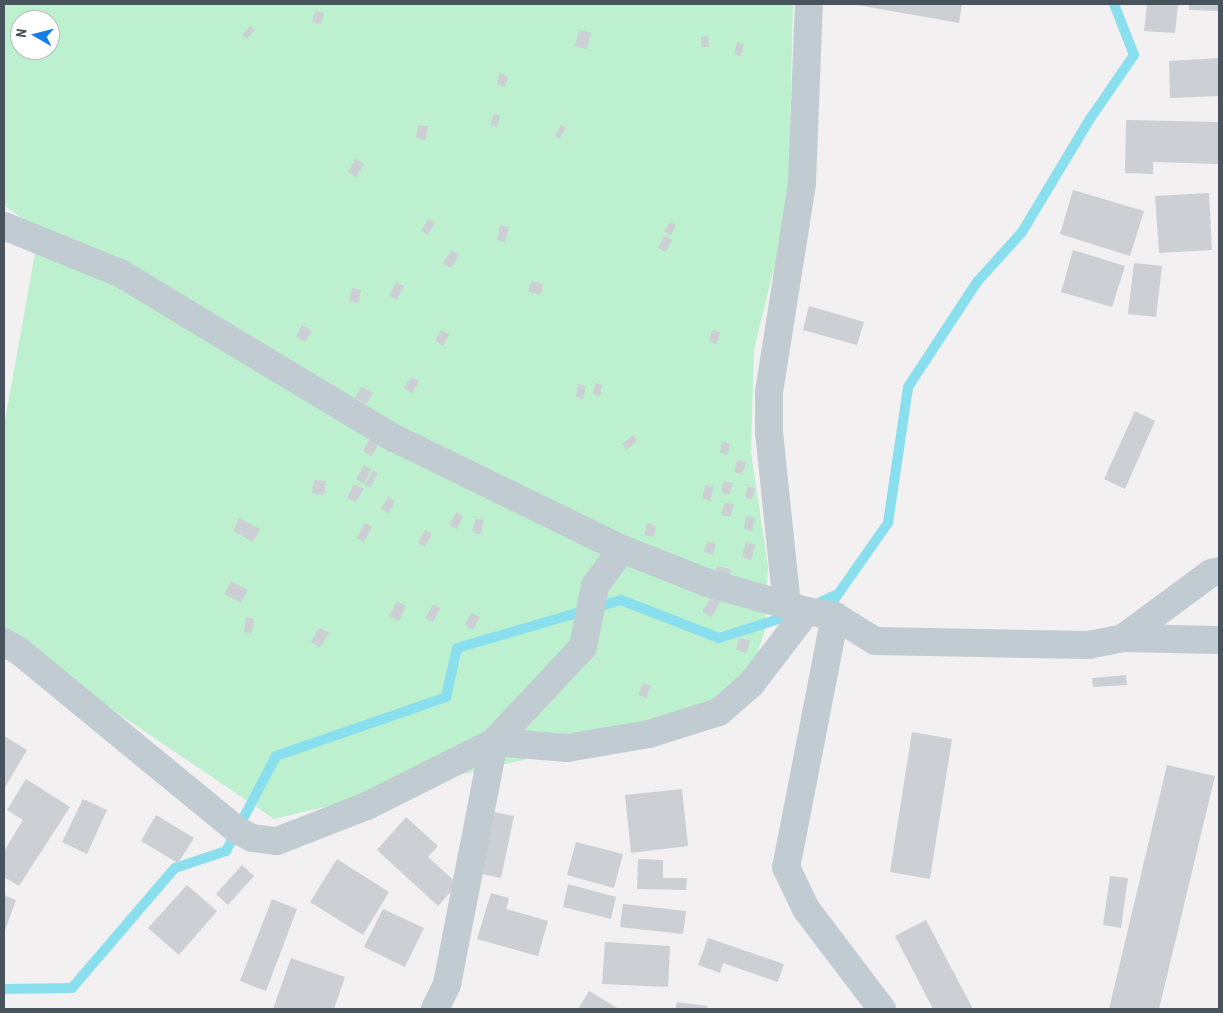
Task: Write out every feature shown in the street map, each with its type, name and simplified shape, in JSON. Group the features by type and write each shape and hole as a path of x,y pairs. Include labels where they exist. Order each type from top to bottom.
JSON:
{"street":[{"path":"494,742 567,748 649,734 704,719 719,712 751,684 797,608 771,451 769,392 802,184 809,4"},
{"path":"4,226 120,273 394,438 622,549 708,583 797,608 835,616 875,642 1088,645 1123,638 1219,640"},
{"path":"4,642 19,651 237,830 265,841 277,841 367,806 494,742 584,647 595,586 622,549"},
{"path":"1123,638 1211,572 1219,571"},
{"path":"835,616 786,866 806,909 882,1009"},
{"path":"435,1009 447,984 494,742"}],"green space":[{"path":"4,4 793,4 788,211 754,350 751,452 768,566 765,631 751,670 718,705 662,727 274,819 4,636 4,426 39,231 4,205"}],"building":[{"path":"852,4 962,4 959,23"},
{"path":"1147,4 1178,4 1175,33 1144,31"},
{"path":"1189,4 1219,4 1219,11 1189,10"},
{"path":"315,11 324,13 321,24 312,22"},
{"path":"250,26 255,30 247,39 242,35"},
{"path":"579,30 591,33 587,49 575,46"},
{"path":"708,36 709,47 702,47 701,37"},
{"path":"737,42 744,44 741,56 734,54"},
{"path":"1219,58 1219,96 1170,98 1169,61"},
{"path":"499,73 508,76 505,87 497,85"},
{"path":"494,114 500,115 497,127 490,125"},
{"path":"1126,120 1219,122 1219,164 1153,162 1153,174 1125,173"},
{"path":"418,125 428,126 426,140 416,138"},
{"path":"561,125 566,128 559,139 555,136"},
{"path":"355,159 364,164 356,177 348,172"},
{"path":"1073,190 1144,211 1130,256 1060,234"},
{"path":"1209,193 1212,250 1159,253 1155,196"},
{"path":"428,219 435,223 428,235 421,231"},
{"path":"670,222 676,225 671,235 664,232"},
{"path":"500,225 509,227 505,242 497,240"},
{"path":"664,236 672,240 666,252 658,248"},
{"path":"451,250 459,255 451,268 443,263"},
{"path":"1073,250 1125,266 1112,307 1061,292"},
{"path":"1134,263 1162,266 1156,317 1128,314"},
{"path":"531,281 543,284 541,295 528,292"},
{"path":"396,282 404,286 397,300 389,295"},
{"path":"352,288 361,290 358,303 349,301"},
{"path":"809,306 864,322 857,345 803,330"},
{"path":"302,325 312,331 305,342 296,337"},
{"path":"441,330 449,334 443,346 435,341"},
{"path":"712,330 720,332 717,344 709,342"},
{"path":"411,377 419,381 412,393 404,388"},
{"path":"595,383 602,385 600,396 593,394"},
{"path":"578,384 586,386 583,399 576,397"},
{"path":"361,387 373,393 367,404 355,398"},
{"path":"1135,411 1155,421 1125,489 1104,479"},
{"path":"633,435 638,440 627,450 622,444"},
{"path":"370,438 379,443 372,456 363,451"},
{"path":"722,442 730,444 727,455 720,453"},
{"path":"737,460 746,462 742,474 734,472"},
{"path":"364,465 371,469 364,484 356,479"},
{"path":"373,470 378,473 370,488 365,485"},
{"path":"314,480 326,481 324,495 312,493"},
{"path":"724,481 733,483 729,495 721,493"},
{"path":"354,484 364,489 356,502 347,498"},
{"path":"705,485 714,487 710,501 702,498"},
{"path":"747,487 755,488 752,500 745,497"},
{"path":"388,497 395,501 389,513 381,509"},
{"path":"725,503 734,504 730,517 721,515"},
{"path":"456,512 463,516 457,529 449,525"},
{"path":"746,516 755,518 752,531 744,529"},
{"path":"239,518 260,529 253,542 233,531"},
{"path":"475,519 484,520 481,534 473,533"},
{"path":"365,523 372,527 364,542 357,538"},
{"path":"647,523 656,526 654,537 644,535"},
{"path":"425,530 432,534 425,547 418,542"},
{"path":"707,541 716,544 713,555 704,552"},
{"path":"746,542 755,545 751,560 742,557"},
{"path":"717,566 731,569 728,582 714,579"},
{"path":"231,581 248,590 241,603 224,594"},
{"path":"711,597 720,602 712,617 702,612"},
{"path":"397,601 406,606 399,621 389,616"},
{"path":"433,605 440,608 433,622 425,618"},
{"path":"471,613 480,617 473,630 465,625"},
{"path":"246,617 254,619 252,633 244,632"},
{"path":"319,628 329,633 320,648 311,642"},
{"path":"739,638 750,641 747,653 736,650"},
{"path":"1126,675 1127,685 1093,687 1092,678"},
{"path":"643,683 651,686 646,698 638,695"},
{"path":"912,732 952,739 930,879 890,872"},
{"path":"4,736 27,750 4,789"},
{"path":"1167,765 1215,776 1159,1009 1109,1009"},
{"path":"26,779 70,807 19,886 4,877 4,851 23,820 7,810"},
{"path":"682,789 688,846 631,853 625,795"},
{"path":"83,799 107,810 87,854 62,842"},
{"path":"489,811 514,816 501,878 476,873"},
{"path":"156,815 194,838 178,863 141,841"},
{"path":"406,817 438,846 428,857 458,884 438,906 377,850"},
{"path":"576,842 623,854 614,888 567,875"},
{"path":"337,859 389,892 363,935 310,902"},
{"path":"638,859 663,860 663,878 687,878 686,890 637,889"},
{"path":"242,865 254,876 228,905 216,894"},
{"path":"1110,876 1128,878 1121,928 1103,925"},
{"path":"568,884 616,897 611,919 563,907"},
{"path":"187,885 217,911 179,955 148,928"},
{"path":"491,893 509,898 506,909 548,921 538,956 477,939"},
{"path":"4,895 16,900 4,933"},
{"path":"272,899 297,909 266,991 240,981"},
{"path":"623,904 686,911 683,934 620,927"},
{"path":"383,909 424,928 405,967 364,947"},
{"path":"926,920 973,1009 933,1009 895,936"},
{"path":"708,938 784,964 778,982 723,963 720,973 698,965"},
{"path":"605,942 670,946 668,987 602,984"},
{"path":"291,958 345,977 334,1009 273,1009"},
{"path":"589,991 619,1009 578,1009"},
{"path":"677,1002 707,1006 707,1009 675,1009"}],"waterway":[{"path":"834,600 888,523 908,387 977,282 1022,232 1090,119 1134,55 1114,4"},
{"path":"812,606 836,595"},
{"path":"4,989 72,988 175,868 226,851 276,756 446,697 457,648 621,600 719,638 794,614"}]}
